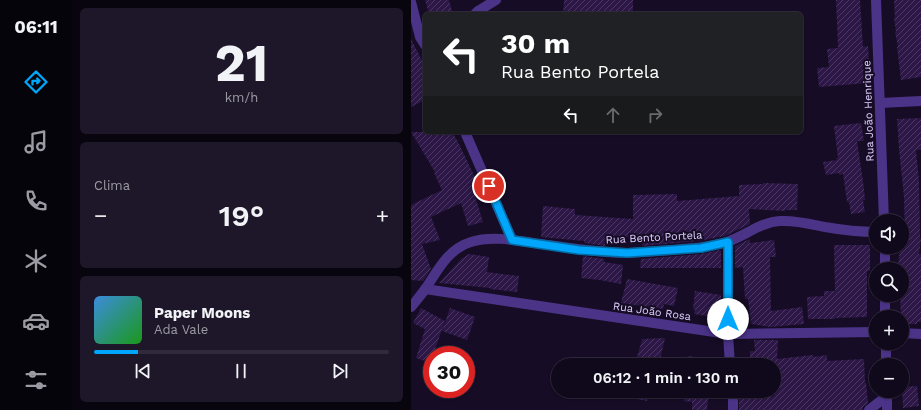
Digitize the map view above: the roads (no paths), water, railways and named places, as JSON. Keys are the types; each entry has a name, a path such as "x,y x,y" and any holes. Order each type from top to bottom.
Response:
{"street":[{"path":"477,12 496,0"},
{"name":"Rua João Henrique","path":"875,0 884,214"},
{"path":"411,2 423,39"},
{"path":"880,103 921,101"},
{"path":"466,134 512,240"},
{"name":"Rua Bento Portela","path":"411,308 450,255 470,242 485,239 512,240 579,250 627,253 701,248 728,242 766,224 779,221 803,222 858,232 869,232"},
{"path":"728,242 728,334 730,358"},
{"name":"Rua João Rosa","path":"425,289 728,334 869,332"},
{"path":"909,333 921,334"},
{"path":"733,398 733,410"},
{"path":"869,410 882,398"},
{"path":"887,398 887,410"}]}
